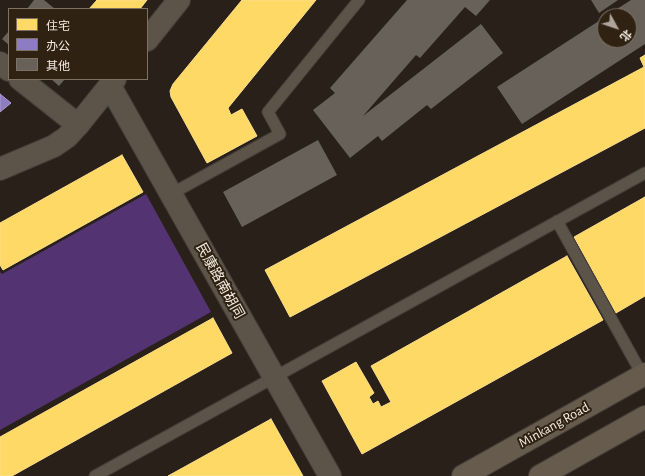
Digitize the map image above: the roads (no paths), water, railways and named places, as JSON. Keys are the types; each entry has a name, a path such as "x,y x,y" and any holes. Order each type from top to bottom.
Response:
{"main road":[{"name":"Minkang Road","path":"462,476 644,375"},
{"path":"540,476 645,417"}],"street":[{"path":"148,39 179,0"},
{"path":"0,63 8,69"},
{"path":"21,80 78,125"},
{"path":"0,169 54,146 66,137 78,125 112,82"},
{"name":"民康路南胡同","path":"112,82 171,194 330,476"}],"lane":[{"path":"171,194 280,134 268,112 359,0"},
{"path":"95,476 645,173"},
{"path":"557,221 644,375"}]}
